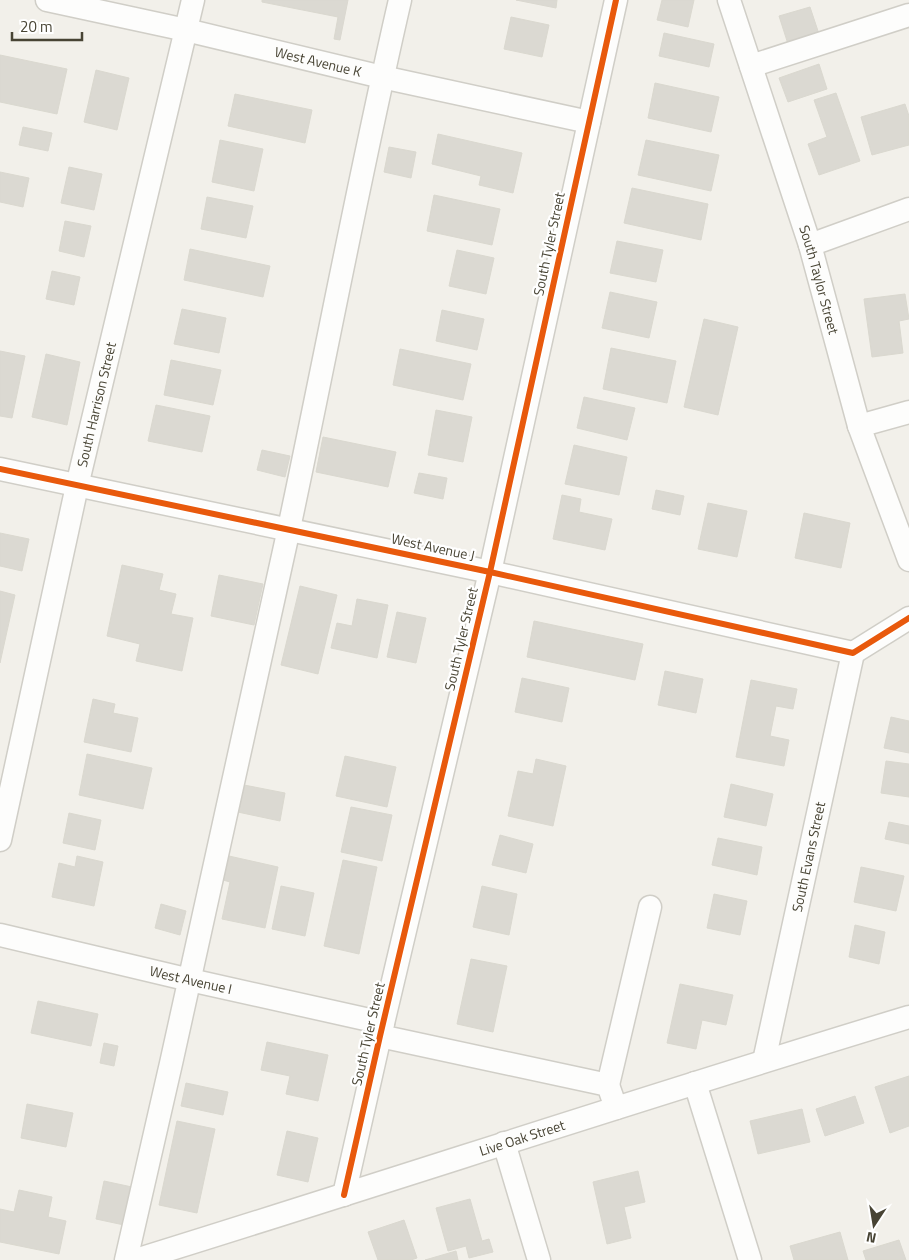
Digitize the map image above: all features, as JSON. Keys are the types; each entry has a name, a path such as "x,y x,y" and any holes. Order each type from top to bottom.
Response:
{"street":[{"name":"West Avenue K","path":"47,0 186,30 382,77 589,122"},
{"name":"South Harrison Street","path":"0,840 77,486 193,0"},
{"path":"126,1260 289,530 382,77 400,0"},
{"name":"South Tyler Street","path":"344,1195 381,1030 490,572 616,0"},
{"name":"South Taylor Street","path":"729,0 810,245 859,426 909,560"},
{"path":"751,66 909,15"},
{"path":"810,245 909,209"},
{"path":"859,426 909,412"},
{"name":"West Avenue J","path":"0,469 490,572 854,653"},
{"path":"854,653 909,618"},
{"name":"South Evans Street","path":"764,1061 854,653"},
{"path":"616,1108 608,1085 650,907"},
{"name":"West Avenue I","path":"0,935 190,980 381,1030 608,1085"},
{"name":"Live Oak Street","path":"136,1260 764,1061 909,1017"},
{"path":"695,1083 750,1260"},
{"path":"504,1143 539,1260"}],"building":[{"path":"262,0 348,0 340,40 334,39 338,17 262,2"},
{"path":"516,0 557,0 556,8"},
{"path":"662,0 694,0 688,27 657,20"},
{"path":"810,7 819,34 788,44 779,16"},
{"path":"511,17 549,25 542,57 504,49"},
{"path":"664,33 714,44 709,67 659,56"},
{"path":"0,55 67,69 57,114 0,102"},
{"path":"819,64 827,89 788,102 779,78"},
{"path":"96,70 129,78 117,130 84,122"},
{"path":"655,83 719,97 711,132 648,118"},
{"path":"836,93 860,161 819,175 808,144 827,137 814,100"},
{"path":"235,94 312,110 305,143 228,126"},
{"path":"905,104 909,116 909,145 872,155 861,117"},
{"path":"23,127 52,133 48,151 19,145"},
{"path":"438,134 522,153 513,193 479,185 481,176 432,164"},
{"path":"220,140 263,149 254,191 212,182"},
{"path":"646,140 719,155 711,191 638,175"},
{"path":"389,147 416,152 411,178 384,172"},
{"path":"69,167 102,174 94,210 61,203"},
{"path":"0,172 29,178 23,207 0,202"},
{"path":"632,188 708,204 701,240 624,223"},
{"path":"434,195 500,209 492,245 427,231"},
{"path":"207,197 253,206 246,238 201,229"},
{"path":"65,221 91,226 84,257 59,251"},
{"path":"617,241 663,250 656,282 610,273"},
{"path":"190,249 270,266 263,297 184,280"},
{"path":"457,250 494,258 486,294 449,286"},
{"path":"52,271 80,277 74,305 46,299"},
{"path":"610,292 657,302 649,338 602,328"},
{"path":"905,294 909,319 899,321 903,353 872,357 864,299"},
{"path":"182,309 226,318 219,353 174,344"},
{"path":"442,310 484,319 477,350 436,341"},
{"path":"704,319 738,327 718,415 684,407"},
{"path":"611,348 676,361 667,403 603,389"},
{"path":"400,349 471,364 463,400 393,385"},
{"path":"0,351 25,356 12,418 0,416"},
{"path":"46,354 80,362 67,425 32,417"},
{"path":"171,360 221,370 213,405 164,395"},
{"path":"584,397 635,408 627,440 577,428"},
{"path":"156,405 210,416 202,452 148,441"},
{"path":"436,410 472,417 463,462 428,455"},
{"path":"323,437 396,452 388,487 316,472"},
{"path":"574,445 627,457 619,495 565,484"},
{"path":"262,450 290,456 285,477 257,470"},
{"path":"419,473 447,478 443,499 414,493"},
{"path":"656,490 684,496 680,515 652,509"},
{"path":"562,495 581,499 579,512 612,519 605,550 553,539"},
{"path":"708,503 747,511 737,557 698,549"},
{"path":"804,513 850,523 841,568 795,558"},
{"path":"0,533 29,539 22,571 0,566"},
{"path":"122,565 163,574 159,590 176,594 171,614 193,618 182,671 136,661 140,644 107,636"},
{"path":"219,575 263,584 254,625 211,616"},
{"path":"300,586 337,595 318,674 281,665"},
{"path":"0,591 15,595 0,663"},
{"path":"357,599 388,605 377,658 331,648 337,623 352,626"},
{"path":"397,612 426,618 416,663 387,657"},
{"path":"534,621 643,644 635,680 527,657"},
{"path":"665,671 703,679 696,713 658,705"},
{"path":"522,678 569,688 562,722 515,712"},
{"path":"751,680 797,689 793,709 776,706 770,736 789,740 784,766 736,757"},
{"path":"93,699 115,704 113,713 138,718 131,752 84,742"},
{"path":"891,717 909,721 909,753 884,748"},
{"path":"87,754 152,768 143,809 79,795"},
{"path":"345,756 396,767 387,807 336,796"},
{"path":"536,759 566,766 553,826 508,816 518,771 533,774"},
{"path":"886,761 909,764 909,797 881,793"},
{"path":"239,784 285,793 280,821 233,811"},
{"path":"731,784 773,794 766,826 724,817"},
{"path":"351,807 392,815 382,861 341,852"},
{"path":"69,813 101,820 95,850 63,843"},
{"path":"889,822 909,826 909,844 885,839"},
{"path":"500,835 533,844 526,873 492,865"},
{"path":"718,838 762,847 757,875 712,865"},
{"path":"77,856 103,862 94,906 52,897 59,863 75,867"},
{"path":"229,856 278,867 265,928 222,919 230,882 223,880"},
{"path":"343,860 377,867 359,954 324,946"},
{"path":"861,867 904,876 896,911 854,902"},
{"path":"281,886 314,893 305,936 272,929"},
{"path":"482,886 517,894 509,935 473,927"},
{"path":"714,894 747,901 740,935 707,928"},
{"path":"161,904 186,911 180,935 155,928"},
{"path":"855,925 885,932 879,964 849,957"},
{"path":"471,959 507,966 493,1032 457,1024"},
{"path":"680,984 733,995 726,1025 702,1020 696,1049 667,1043"},
{"path":"38,1001 98,1014 91,1046 31,1033"},
{"path":"267,1042 328,1055 318,1101 286,1094 290,1076 261,1070"},
{"path":"104,1043 118,1046 114,1066 100,1063"},
{"path":"909,1076 909,1126 890,1133 875,1087"},
{"path":"186,1083 228,1092 223,1115 181,1106"},
{"path":"855,1096 864,1123 825,1136 816,1109"},
{"path":"27,1104 73,1113 66,1147 21,1138"},
{"path":"802,1109 810,1142 758,1154 750,1121"},
{"path":"177,1121 215,1129 197,1213 159,1205"},
{"path":"287,1131 318,1138 308,1182 277,1175"},
{"path":"638,1171 645,1202 624,1207 631,1238 607,1244 593,1182"},
{"path":"104,1181 132,1187 124,1225 96,1219"},
{"path":"19,1190 52,1197 48,1217 66,1221 59,1254 0,1242 0,1209 14,1212"},
{"path":"470,1199 482,1241 489,1239 493,1252 469,1258 466,1246 448,1251 436,1208"},
{"path":"404,1220 417,1258 411,1260 378,1260 368,1232"},
{"path":"840,1232 848,1260 794,1260 790,1246"},
{"path":"899,1240 906,1260 866,1260 863,1251"},
{"path":"456,1251 458,1260 425,1260"}],"cycle path":[{"path":"344,1195 490,572 616,0"},
{"path":"0,469 490,572 853,653 909,618"}]}
